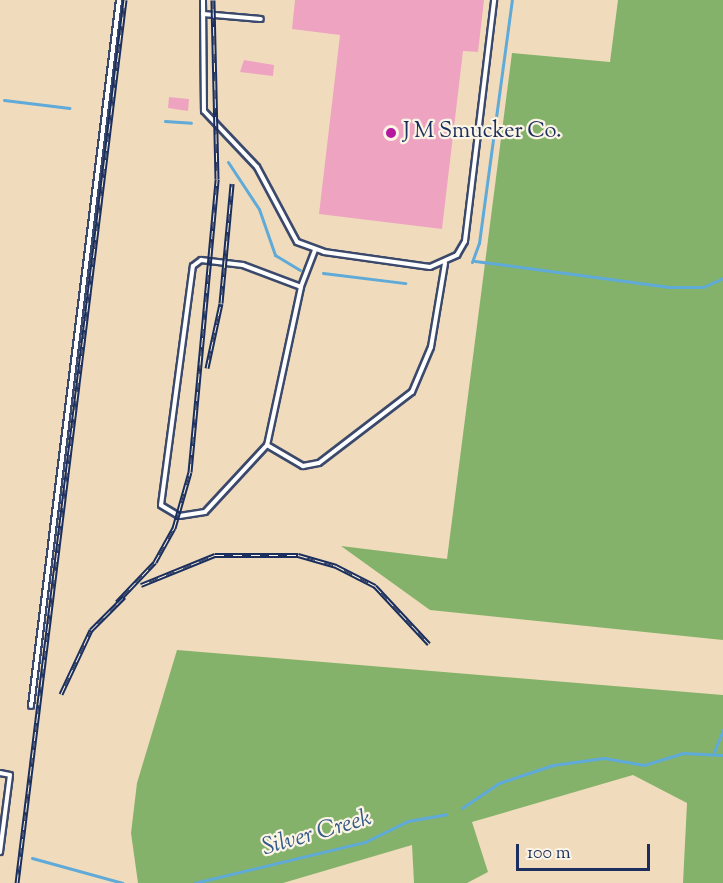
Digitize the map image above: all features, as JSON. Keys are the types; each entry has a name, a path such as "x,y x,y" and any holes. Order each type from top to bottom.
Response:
{"lane":[{"path":"31,706 119,0"},
{"path":"203,0 204,111 257,167 297,242 315,250 419,267 445,263"},
{"path":"267,445 303,466 320,463 412,392 431,347 445,263 465,241 471,212 494,0"},
{"path":"203,14 261,19"},
{"path":"302,287 243,265 201,260 193,266 161,505 179,516 206,512 267,445 302,287 315,250"},
{"path":"0,773 10,775 0,852"}],"green space":[{"path":"618,0 723,0 723,640 430,610 341,546 447,559 512,53 610,62"},
{"path":"177,650 723,695 723,883 683,883 687,803 633,775 472,822 488,872 467,883 414,883 412,845 283,883 138,883 131,833 137,783"}],"building":[{"name":"J M Smucker Co.","path":"295,0 484,0 478,52 463,51 442,229 319,214 340,35 292,29"},
{"path":"244,60 274,65 273,76 240,72"},
{"path":"169,97 189,99 188,111 168,108"}],"waterway":[{"path":"472,262 479,243 512,0"},
{"path":"4,100 70,108"},
{"path":"165,121 191,123"},
{"path":"228,162 259,209 275,255 300,270"},
{"path":"475,261 669,287 703,287 723,278"},
{"path":"323,273 405,283"},
{"path":"714,752 723,730"},
{"name":"Silver Creek","path":"462,808 499,783 553,765 604,758 644,765 683,753 723,755"},
{"name":"Silver Creek","path":"194,883 365,842 408,821 446,814"},
{"name":"Silver Creek","path":"32,858 123,883"}],"railway":[{"path":"17,883 125,0"},
{"path":"117,602 155,562 174,528 190,472 217,179 213,0"},
{"path":"207,368 221,303 232,184"},
{"path":"141,585 215,555 298,555 336,566 375,586 429,644"},
{"path":"61,694 91,630 124,597"}],"place":[{"name":"J M Smucker Co.","path":"391,133"}]}
